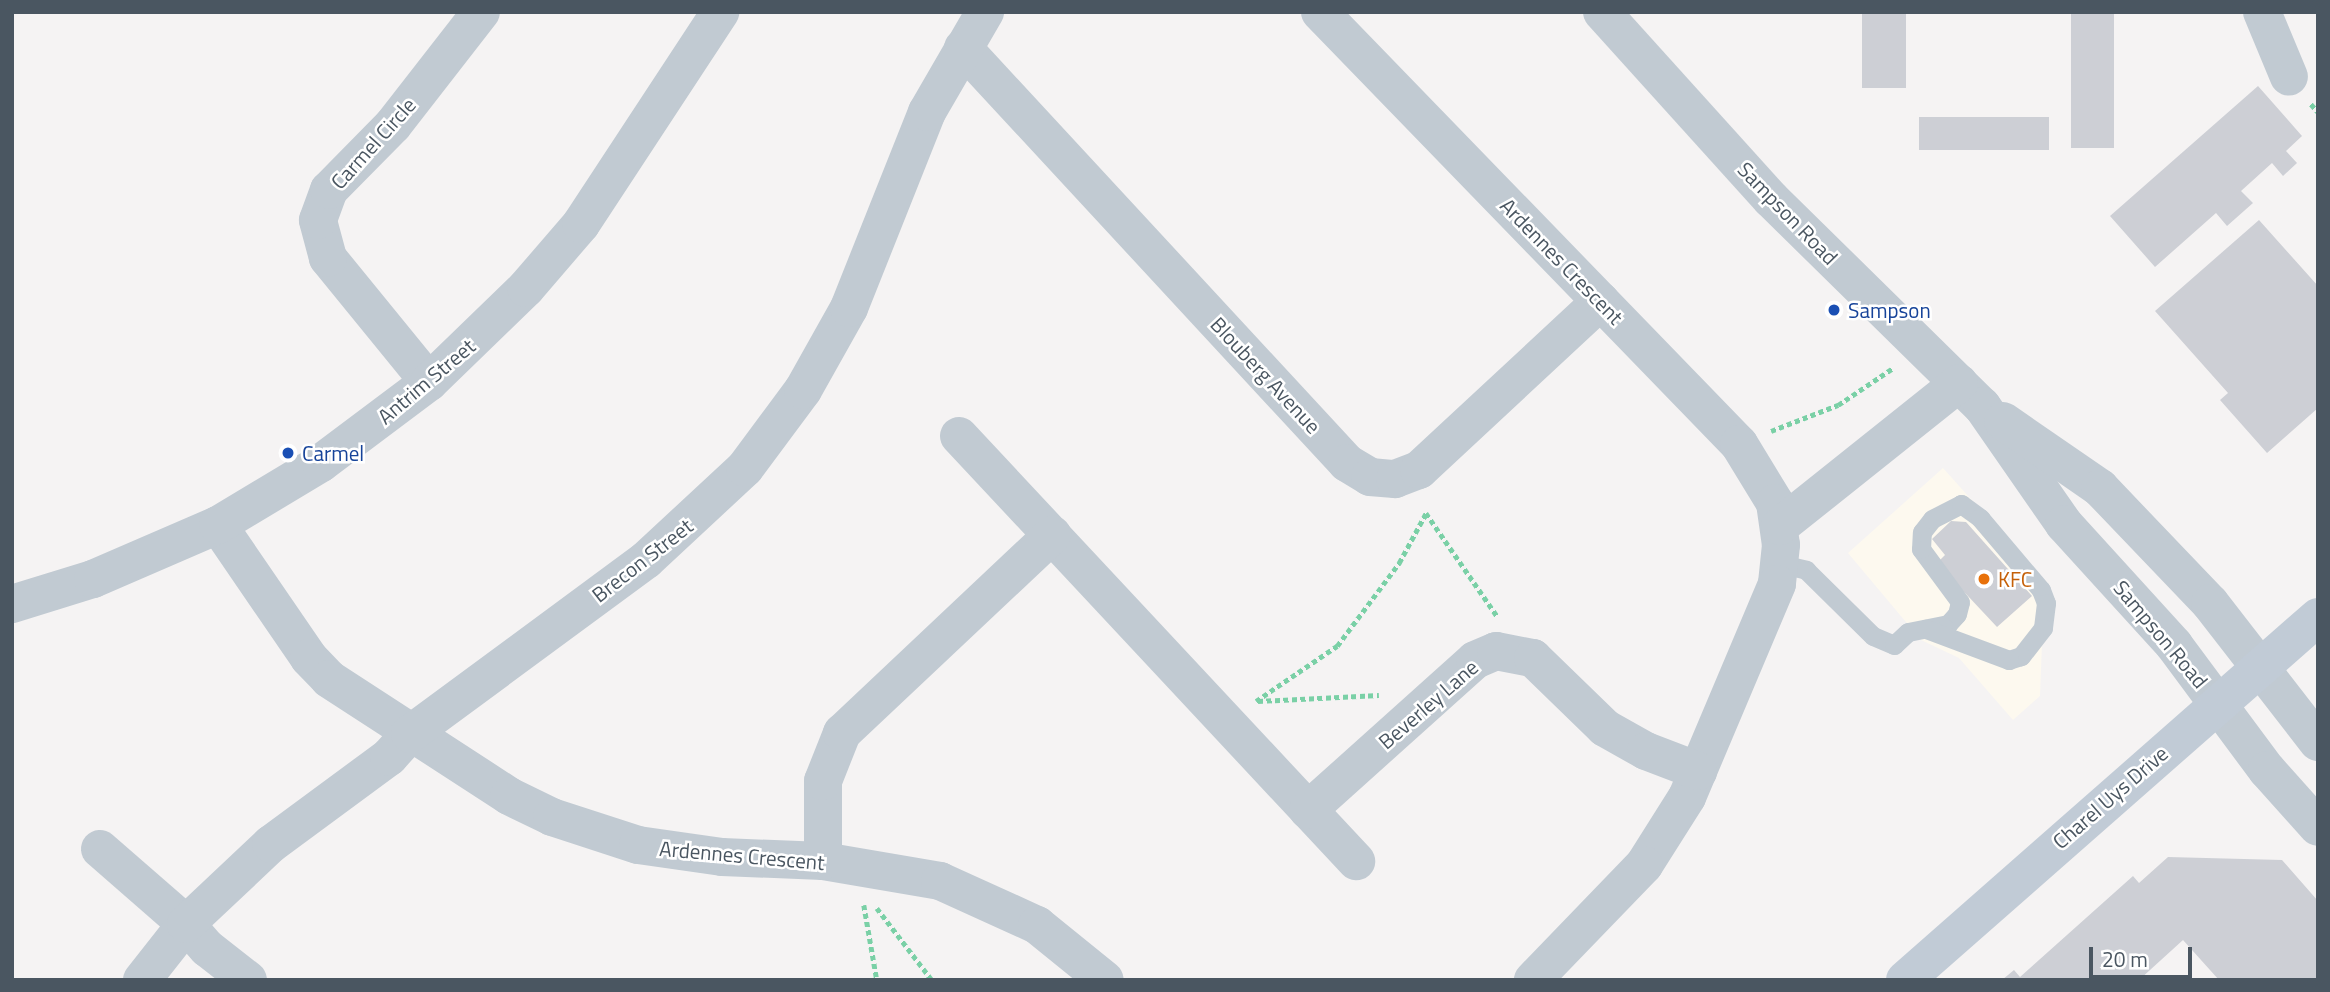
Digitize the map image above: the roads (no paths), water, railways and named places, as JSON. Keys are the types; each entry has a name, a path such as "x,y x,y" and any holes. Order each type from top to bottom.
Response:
{"main road":[{"name":"Charel Uys Drive","path":"1905,980 2318,617"}],"street":[{"name":"Carmel Circle","path":"429,382 328,258 318,220 329,190 393,125 481,12"},
{"name":"Antrim Street","path":"12,604 93,579 218,525 321,463 429,382 526,288 581,224 720,12"},
{"name":"Brecon Street","path":"142,980 186,924 271,844 389,757 410,734 680,533 768,440 803,390 849,309 885,226 915,137 985,12"},
{"name":"Ardennes Crescent","path":"1320,12 1739,444 1766,481 1780,526 1781,564 1770,604 1675,822 1644,865 1533,980"},
{"name":"Sampson Road","path":"1602,12 1771,199 1970,394 2100,488 2210,603 2318,742"},
{"path":"2262,12 2288,76"},
{"name":"Blouberg Avenue","path":"963,48 1347,463 1370,477 1406,476 1419,470 1601,301"},
{"name":"Sampson Road","path":"1970,394 2064,524 2174,645 2267,770 2318,827"},
{"path":"1780,526 1970,394"},
{"path":"959,436 1052,535 1240,711 1308,810 1356,862"},
{"name":"Ardennes Crescent","path":"218,525 309,658 347,694 509,796 597,833 680,853 823,860 860,877 900,871 978,894 1037,925 1105,980"},
{"path":"823,860 822,780 842,733 1052,535"},
{"name":"Beverley Lane","path":"1308,810 1475,660 1496,651 1523,654 1541,664 1605,728 1646,751 1698,771"},
{"path":"100,849 186,924 207,948 248,980"}],"lane":[{"path":"1781,564 1806,570 1873,636 1894,645 1908,632 1948,624 1960,601 1929,565 1921,549 1922,532 1932,519 1961,504 1980,518 2041,590 2045,617 2038,637 2028,649 2009,660 1926,629"}],"place":[{"name":"Sampson","path":"1834,310"},
{"name":"Carmel","path":"288,453"},
{"name":"KFC","path":"1984,579"}]}
